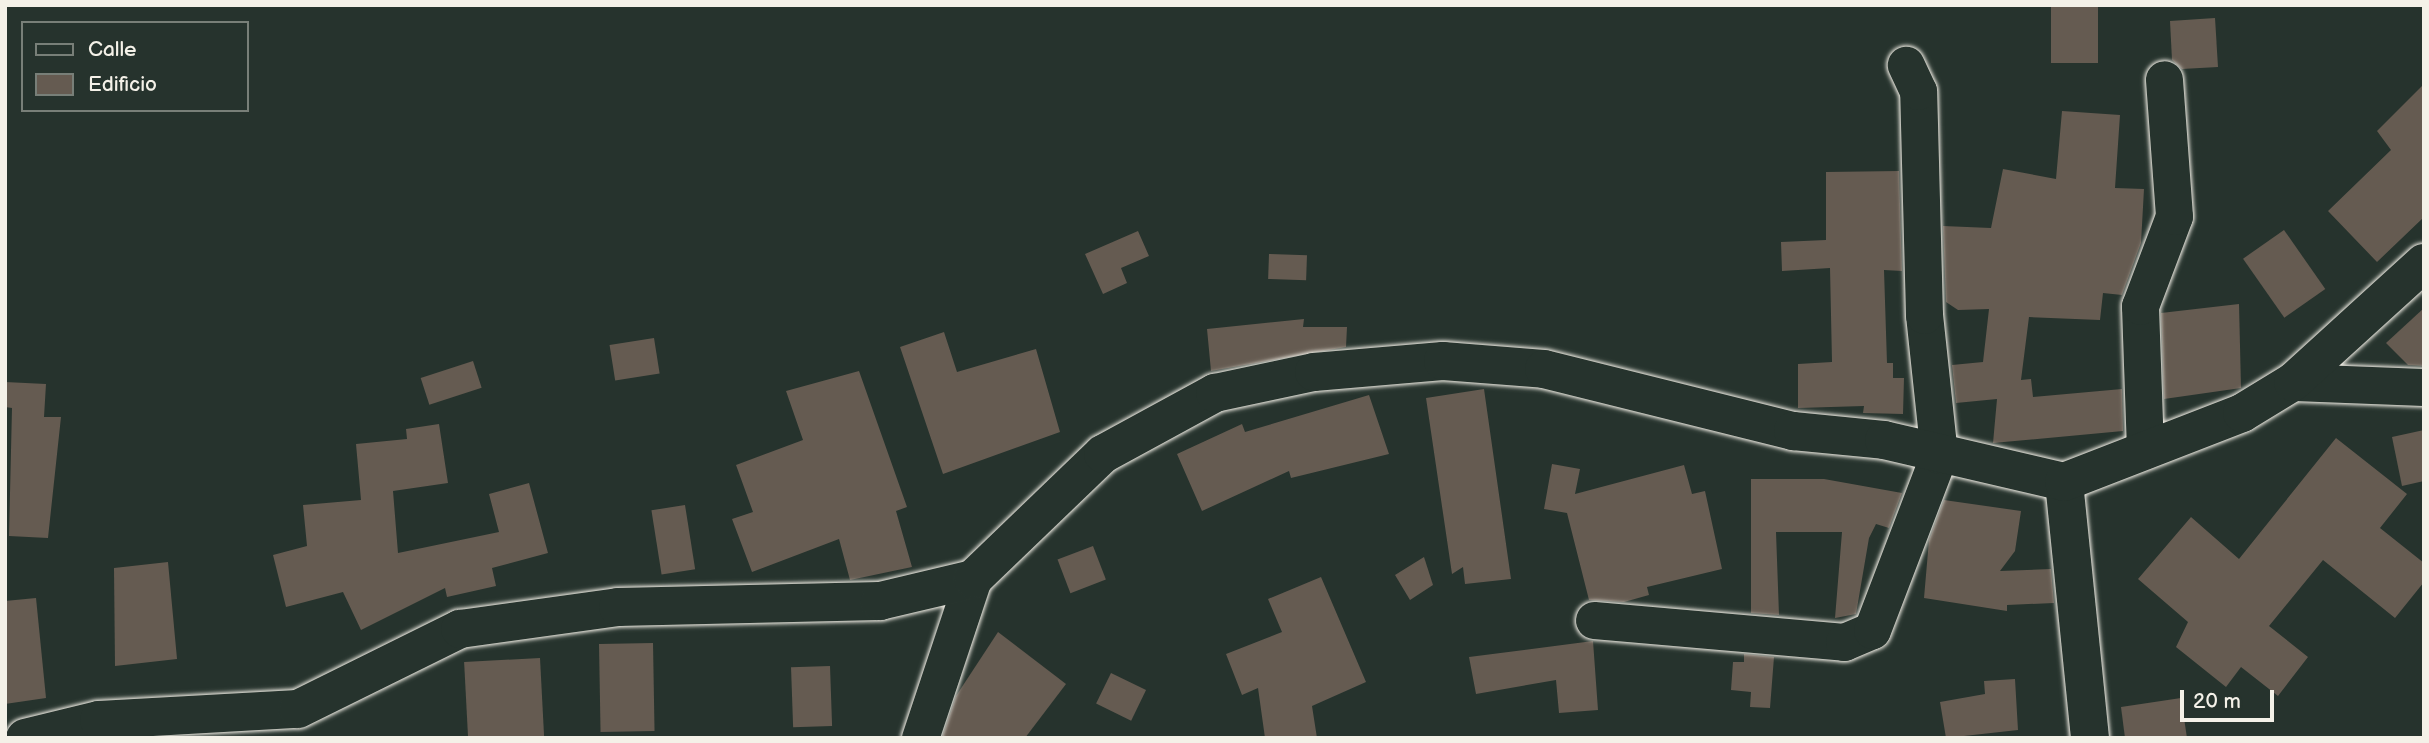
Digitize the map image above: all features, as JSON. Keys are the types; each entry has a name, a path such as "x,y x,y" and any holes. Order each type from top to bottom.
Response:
{"street":[{"path":"1594,620 1844,642 1872,630 1939,456 1924,328 1918,91 1906,65"},
{"path":"2145,450 2140,306 2174,216 2164,79"},
{"path":"920,738 973,579 1103,454 1214,393 1314,372 1443,360 1544,369 1793,431 1884,440 1939,456 2064,482 2242,413 2293,382 2424,263"},
{"path":"2293,382 2424,387"},
{"path":"2064,482 2090,738"},
{"path":"25,738 298,709 460,629 618,607 880,601 973,579"}],"building":[{"path":"2051,6 2098,6 2098,63 2051,63"},
{"path":"2215,18 2218,67 2182,69 2172,60 2170,21"},
{"path":"2424,84 2424,217 2377,262 2328,211 2391,150 2377,131"},
{"path":"2062,111 2120,115 2115,188 2144,189 2141,243 2122,295 2103,293 2100,320 2029,317 2021,380 2031,379 2033,397 2122,389 2123,431 1993,443 1997,399 1956,403 1952,365 1983,362 1989,309 1958,310 1946,302 1943,226 1991,228 2003,169 2056,179"},
{"path":"1899,171 1902,271 1884,270 1887,363 1893,363 1893,378 1904,378 1903,414 1863,413 1864,406 1798,408 1798,364 1832,362 1830,268 1782,271 1781,242 1826,240 1826,172"},
{"path":"2284,230 2325,289 2284,318 2243,259"},
{"path":"1138,231 1149,256 1121,268 1127,283 1103,294 1085,254"},
{"path":"1269,254 1307,255 1306,280 1268,279"},
{"path":"2239,304 2241,388 2164,399 2161,313"},
{"path":"2424,308 2424,366 2408,365 2386,343"},
{"path":"1304,319 1303,327 1347,327 1346,347 1211,371 1207,329"},
{"path":"944,332 957,372 1036,349 1060,432 943,474 900,347"},
{"path":"654,338 660,374 615,381 610,345"},
{"path":"473,361 482,388 429,405 421,378"},
{"path":"859,371 907,507 896,511 912,567 850,580 839,539 752,572 732,519 753,512 736,465 803,440 786,391"},
{"path":"5,382 46,384 44,417 61,417 48,538 9,536 12,408 5,407"},
{"path":"1484,389 1511,579 1465,584 1463,567 1452,574 1426,398"},
{"path":"1369,395 1389,454 1291,478 1289,471 1202,511 1177,454 1242,424 1245,432"},
{"path":"439,424 448,483 393,491 398,553 499,532 489,494 529,483 548,553 492,568 496,586 447,597 445,588 361,630 343,592 286,607 273,555 307,546 303,505 361,500 356,444 407,439 406,429"},
{"path":"2424,430 2424,481 2402,486 2392,437"},
{"path":"2336,438 2407,494 2380,528 2424,563 2424,582 2395,618 2323,560 2269,626 2308,657 2278,696 2241,667 2226,687 2176,647 2188,622 2138,579 2191,517 2239,559"},
{"path":"1552,464 1580,469 1575,494 1684,465 1692,494 1705,491 1722,569 1647,587 1649,595 1624,602 1589,600 1567,513 1544,509"},
{"path":"1751,479 1824,479 1902,493 1889,528 1876,524 1869,538 1856,614 1835,618 1842,532 1776,532 1779,615 1751,613"},
{"path":"1944,500 2021,511 2015,551 2000,571 2051,569 2054,603 2007,605 2007,611 1924,598 1929,540"},
{"path":"685,505 695,569 662,575 651,510"},
{"path":"1093,546 1106,580 1070,593 1058,560"},
{"path":"1424,557 1433,585 1410,600 1395,575"},
{"path":"168,562 177,659 115,666 114,568"},
{"path":"1321,577 1366,682 1312,706 1317,738 1265,738 1258,688 1242,695 1226,654 1282,632 1268,599"},
{"path":"36,598 46,698 5,704 5,601"},
{"path":"998,632 1066,684 1025,738 942,738 956,696"},
{"path":"1593,641 1598,710 1559,713 1556,680 1476,694 1469,657"},
{"path":"653,643 655,731 601,732 599,644"},
{"path":"1744,654 1774,657 1770,708 1750,707 1751,692 1731,690 1733,662 1744,662"},
{"path":"540,658 544,738 468,738 464,662"},
{"path":"830,666 832,726 793,727 791,667"},
{"path":"1111,673 1146,690 1131,721 1096,704"},
{"path":"2015,679 2018,730 1946,738 1940,702 1985,694 1984,681"},
{"path":"2181,698 2187,738 2125,738 2121,707"}]}
